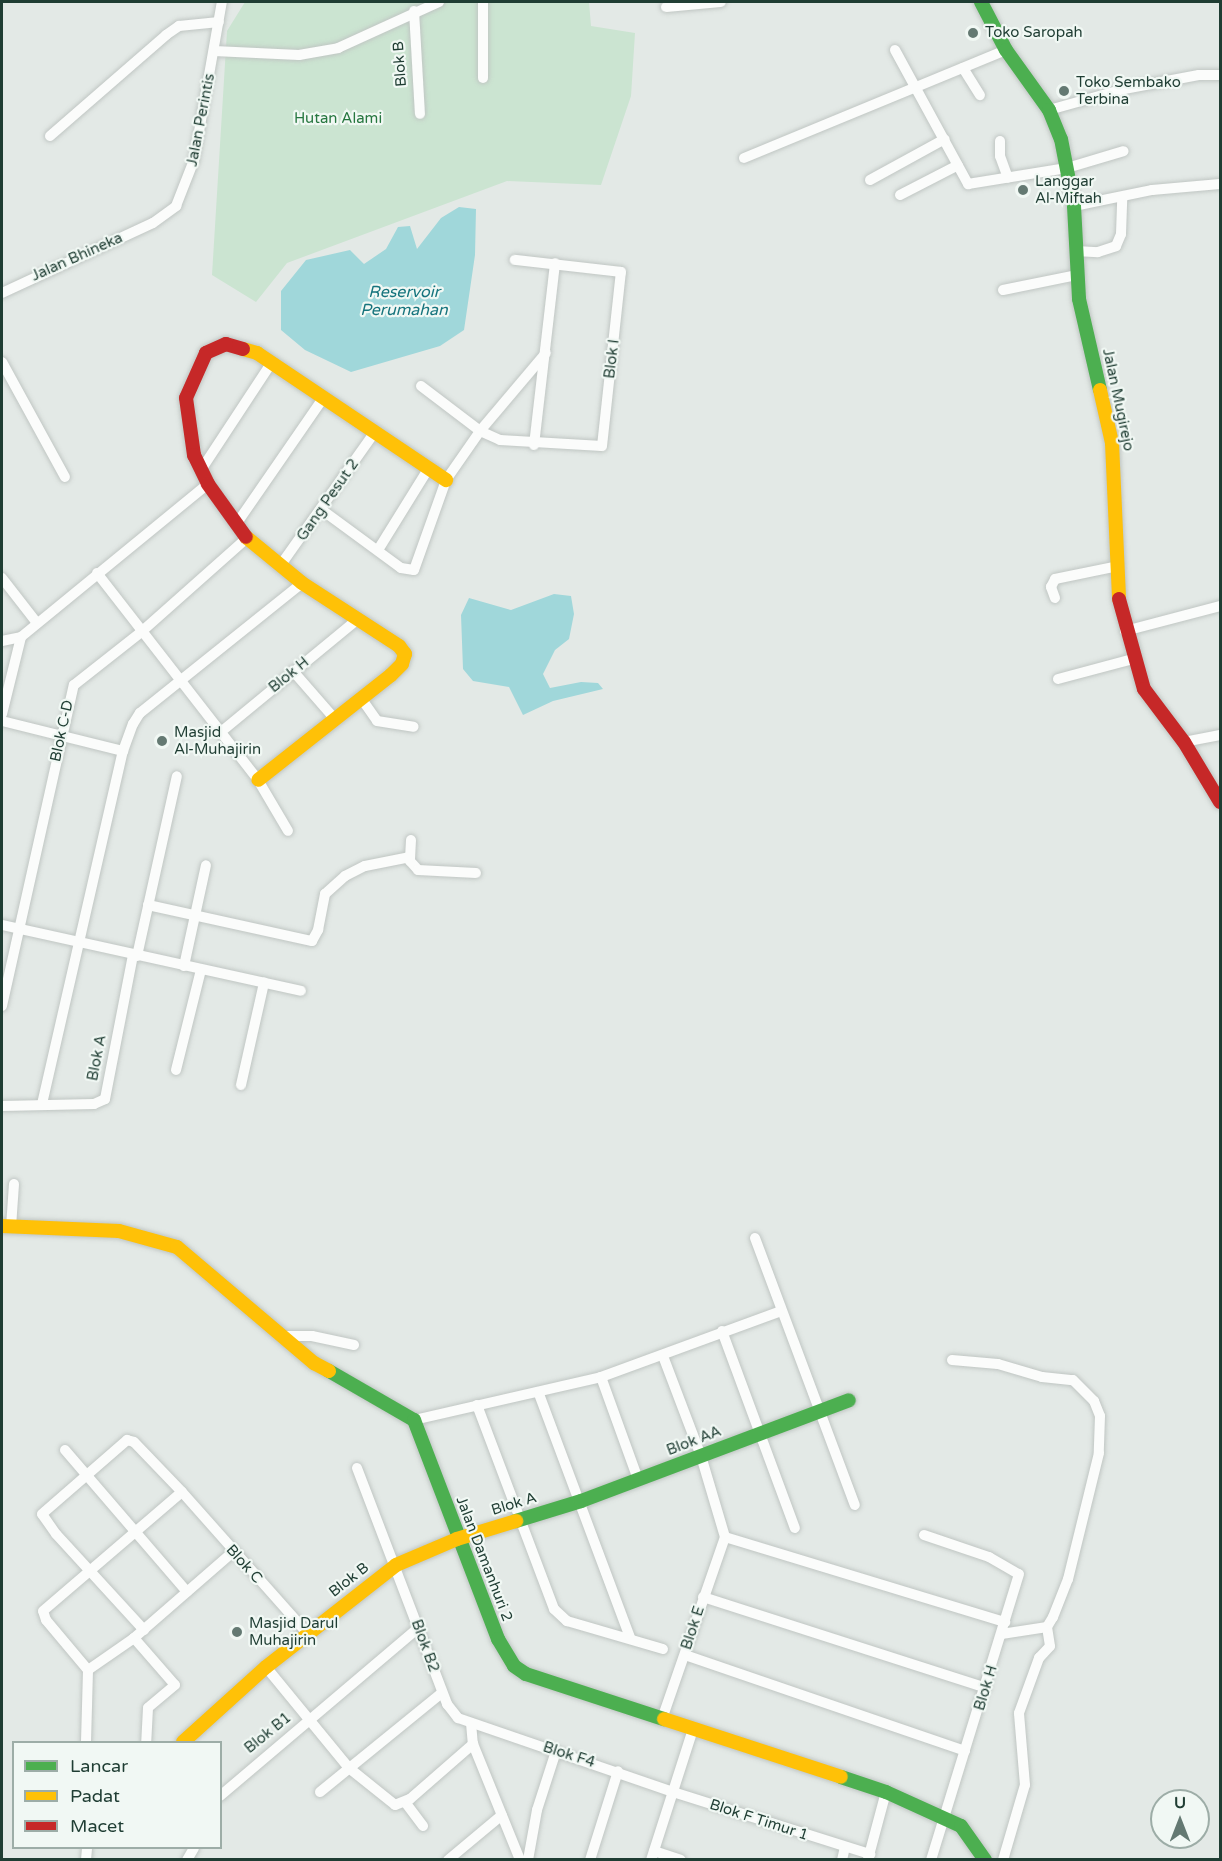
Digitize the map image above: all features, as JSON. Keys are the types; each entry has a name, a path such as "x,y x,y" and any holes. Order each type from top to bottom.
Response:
{"street":[{"name":"Jalan Perintis","path":"153,223 176,206 189,181 222,2"},
{"path":"214,51 299,55 338,48 414,11 439,2"},
{"path":"483,2 483,78"},
{"path":"666,7 721,2"},
{"name":"Jalan Mugirejo","path":"981,2 1006,50 1048,110 1061,139 1074,206 1081,309 1113,443 1118,566 1125,631 1133,659 1144,689 1184,742 1221,802"},
{"name":"Blok B","path":"414,11 420,114"},
{"path":"50,136 166,35 179,27 219,22"},
{"path":"895,50 914,91 970,184 1067,168 1124,151"},
{"path":"744,159 914,91 1006,50"},
{"path":"963,68 980,94"},
{"path":"1048,110 1124,89 1199,75 1221,75"},
{"path":"870,180 945,139"},
{"path":"1000,141 1000,156 1008,178"},
{"path":"900,195 958,165"},
{"path":"1074,206 1122,199 1160,189 1221,184"},
{"path":"1076,251 1098,252 1116,246 1121,234 1122,199"},
{"name":"Jalan Bhineka","path":"2,293 153,223"},
{"name":"Blok I","path":"421,386 480,431 500,440 534,445 599,446 603,441 621,272 515,260"},
{"path":"534,445 555,263"},
{"path":"1004,290 1077,275"},
{"path":"258,780 397,670 405,654 358,619 302,583 247,538 208,484 189,435 186,398 197,366 206,353 226,344 272,362 427,471 446,480"},
{"path":"322,510 405,570 414,570 446,480 480,431 546,353"},
{"path":"2,362 65,477"},
{"path":"201,470 272,362"},
{"path":"237,523 324,397"},
{"name":"Gang Pesut 2","path":"280,566 375,433"},
{"path":"378,550 427,471"},
{"path":"2,714 5,673 21,637 208,484"},
{"name":"Blok C-D","path":"2,1006 74,685 140,633 247,538"},
{"path":"1055,598 1050,587 1055,579 1118,566"},
{"path":"97,573 140,633 222,731 258,780 288,831"},
{"path":"2,578 37,623"},
{"path":"42,1104 123,751 140,713 182,682 302,583"},
{"path":"1125,631 1221,606"},
{"name":"Blok H","path":"222,731 358,619"},
{"path":"2,641 21,637"},
{"path":"1058,679 1133,659"},
{"path":"293,671 334,718"},
{"path":"361,698 377,721 414,727"},
{"path":"2,721 63,734 123,751"},
{"path":"1184,742 1221,735"},
{"path":"135,956 177,776"},
{"path":"411,840 411,866 417,870 476,873"},
{"path":"148,906 312,941 318,930 325,894 345,876 365,866 410,857"},
{"path":"184,966 206,865"},
{"path":"2,925 301,991"},
{"name":"Blok A","path":"2,1106 99,1103 105,1099 135,956"},
{"path":"176,1070 201,970"},
{"path":"241,1085 264,983"},
{"path":"14,1184 6,1226 119,1231 177,1247 286,1336 314,1363 381,1397 414,1420 477,1405 539,1394 601,1377 781,1311"},
{"path":"754,1238 818,1414 855,1506"},
{"path":"722,1332 795,1528"},
{"path":"286,1336 312,1336 354,1345"},
{"path":"663,1356 701,1456 725,1537 1004,1628 1047,1627"},
{"path":"952,1360 998,1364 1042,1377 1072,1380 1089,1395 1100,1412 1099,1453 1068,1579 1047,1627 1050,1646 1039,1658 1019,1713 1024,1790 1002,1860"},
{"path":"601,1377 638,1479"},
{"path":"539,1394 581,1501 630,1638"},
{"name":"Blok AA","path":"638,1479 849,1401"},
{"path":"477,1405 559,1614 567,1621 663,1649"},
{"name":"Jalan Damanhuri 2","path":"414,1420 457,1539 498,1639 514,1666 543,1682 886,1792 943,1815 968,1832 985,1860"},
{"name":"Blok C","path":"86,1473 123,1441 130,1441 182,1492 308,1634"},
{"path":"65,1450 188,1592"},
{"name":"Blok B2","path":"357,1468 396,1565 442,1693 452,1711 467,1722"},
{"path":"86,1473 42,1514 56,1534 144,1630"},
{"name":"Blok A","path":"396,1565 457,1539 581,1501 638,1479"},
{"path":"86,1741 88,1670 42,1614 182,1492"},
{"name":"Blok H","path":"924,1535 1006,1565 1019,1574 986,1688 943,1815 931,1860"},
{"name":"Blok E","path":"662,1719 725,1537"},
{"path":"88,1670 144,1630 233,1552"},
{"name":"Blok B","path":"266,1667 396,1565"},
{"path":"703,1597 986,1688"},
{"name":"Blok B1","path":"222,1792 418,1628"},
{"path":"134,1638 175,1684 148,1708 146,1741"},
{"path":"685,1655 965,1751"},
{"path":"185,1741 266,1667 349,1768 392,1803 405,1802 473,1744"},
{"path":"320,1792 442,1693"},
{"path":"467,1722 473,1744 520,1860"},
{"name":"Blok F4","path":"467,1722 618,1771 673,1792"},
{"path":"681,1860 653,1855 693,1729"},
{"path":"528,1860 537,1810 556,1751"},
{"path":"590,1860 618,1771"},
{"name":"Blok F Timur 1","path":"673,1792 845,1847 869,1857"},
{"path":"869,1857 886,1792"},
{"path":"405,1802 423,1826"},
{"path":"448,1860 502,1815"},
{"path":"842,1860 845,1847"}],"green space":[{"name":"Hutan Alami","path":"245,2 589,2 591,26 635,33 631,96 601,185 507,181 287,263 256,302 212,275 227,31"}],"water":[{"name":"Reservoir Perumahan","path":"459,207 476,209 475,255 464,330 440,346 351,372 305,350 281,330 281,291 306,260 350,250 364,264 386,249 398,227 410,226 417,249 441,218"},
{"path":"554,594 571,596 574,614 569,639 555,650 543,674 550,688 581,682 598,683 603,689 553,701 523,715 509,687 473,681 463,669 461,615 469,598 511,610"}],"traffic: fast":[{"path":"981,2 1006,50 1049,110 1061,139 1074,206 1079,299 1100,390"},
{"path":"329,1371 414,1420 498,1639 514,1666 526,1674 664,1719"},
{"path":"516,1521 581,1501 849,1400"},
{"path":"841,1777 886,1792 961,1826 985,1860"}],"traffic: slow":[{"path":"243,349 257,353 446,480"},
{"path":"1100,390 1112,443 1119,599"},
{"path":"246,537 302,583 399,646 405,654 402,664 391,675 258,780"},
{"path":"2,1226 119,1231 177,1247 314,1363 329,1371"},
{"path":"184,1741 266,1667 396,1565 457,1539 516,1521"},
{"path":"664,1719 841,1777"}],"traffic: jam":[{"path":"243,349 226,344 206,353 186,398 194,455 208,484 246,537"},
{"path":"1119,599 1144,689 1184,742 1220,802"}],"place":[{"name":"Toko Saropah","path":"973,33"},
{"name":"Toko Sembako Terbina","path":"1064,91"},
{"name":"Langgar Al-Miftah","path":"1023,190"},
{"name":"Masjid Al-Muhajirin","path":"162,741"},
{"name":"Masjid Darul Muhajirin","path":"237,1632"}]}
